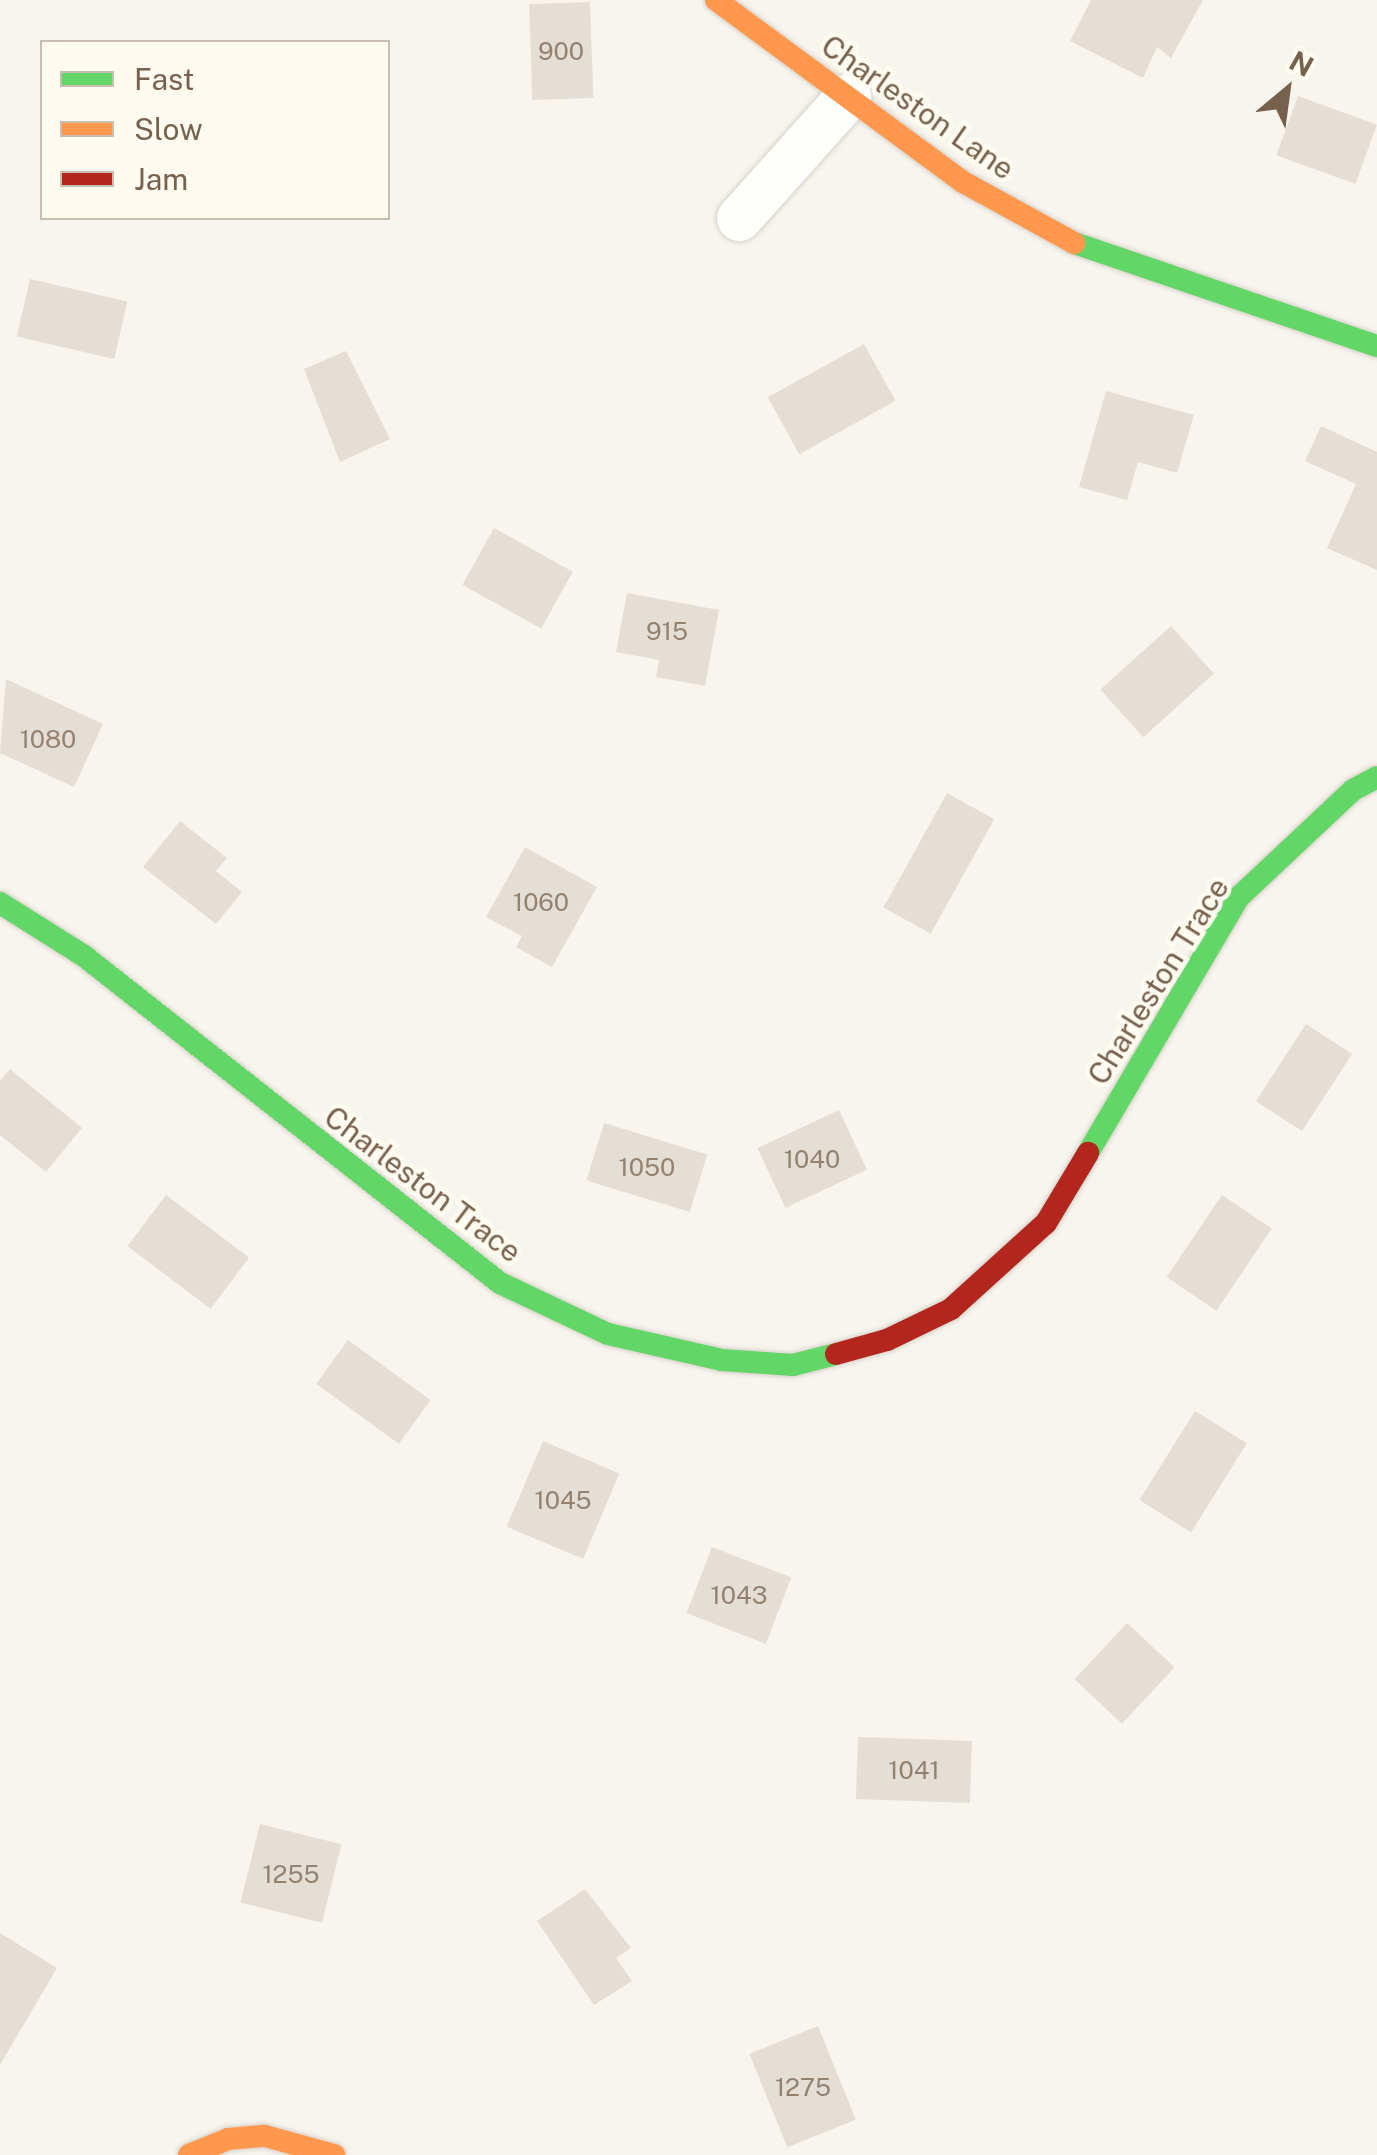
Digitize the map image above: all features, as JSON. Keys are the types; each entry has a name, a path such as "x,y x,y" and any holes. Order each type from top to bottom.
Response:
{"street":[{"name":"Charleston Lane","path":"716,0 963,182 1098,256 1377,346"},
{"path":"739,218 848,96"},
{"name":"Charleston Trace","path":"0,903 84,956 500,1283 608,1334 722,1360 792,1364 887,1340 951,1309 1046,1223 1239,897 1353,790 1377,777"},
{"path":"189,2155 228,2140 265,2136 334,2155"}],"building":[{"path":"1091,0 1203,0 1171,58 1157,47 1143,78 1070,41"},
{"path":"590,2 593,98 532,100 529,4"},
{"path":"1298,96 1377,125 1355,184 1276,155"},
{"path":"30,279 127,301 114,359 17,336"},
{"path":"864,344 896,401 799,454 768,397"},
{"path":"346,351 390,439 340,462 304,369"},
{"path":"1106,391 1194,415 1177,473 1138,462 1127,500 1079,487"},
{"path":"1321,426 1377,452 1377,570 1327,548 1356,484 1305,461"},
{"path":"494,528 573,572 541,628 462,585"},
{"path":"627,593 719,610 705,686 656,677 659,660 616,652"},
{"path":"1171,626 1214,674 1143,737 1100,690"},
{"path":"6,679 103,724 74,787 0,753"},
{"path":"947,793 994,819 931,934 883,908"},
{"path":"180,821 227,858 216,871 242,892 216,924 143,867"},
{"path":"525,847 597,887 552,967 516,947 522,936 486,917"},
{"path":"1306,1024 1352,1054 1302,1131 1256,1101"},
{"path":"10,1069 82,1128 46,1172 0,1135 0,1081"},
{"path":"839,1110 867,1170 785,1208 757,1148"},
{"path":"604,1123 707,1155 690,1212 586,1180"},
{"path":"166,1195 249,1258 211,1309 127,1246"},
{"path":"1222,1195 1272,1229 1216,1311 1167,1277"},
{"path":"348,1340 431,1400 399,1444 316,1384"},
{"path":"1195,1411 1247,1443 1191,1532 1139,1500"},
{"path":"543,1441 619,1473 583,1559 507,1527"},
{"path":"712,1547 791,1577 766,1644 687,1613"},
{"path":"1127,1623 1175,1667 1122,1724 1074,1679"},
{"path":"858,1737 972,1741 970,1803 856,1799"},
{"path":"260,1824 342,1844 322,1923 240,1903"},
{"path":"585,1889 631,1948 616,1958 632,1981 594,2005 537,1921"},
{"path":"0,1933 57,1968 0,2065"},
{"path":"818,2026 856,2120 787,2147 749,2054"}],"traffic: fast":[{"path":"1074,243 1377,346"},
{"path":"1088,1153 1239,897 1353,790 1377,777"},
{"path":"0,903 84,956 500,1283 608,1334 722,1360 793,1365 836,1354"}],"traffic: slow":[{"path":"716,0 963,182 1074,243"},
{"path":"189,2155 228,2139 265,2136 334,2155"}],"traffic: jam":[{"path":"836,1354 887,1340 951,1309 1046,1223 1088,1153"}]}
